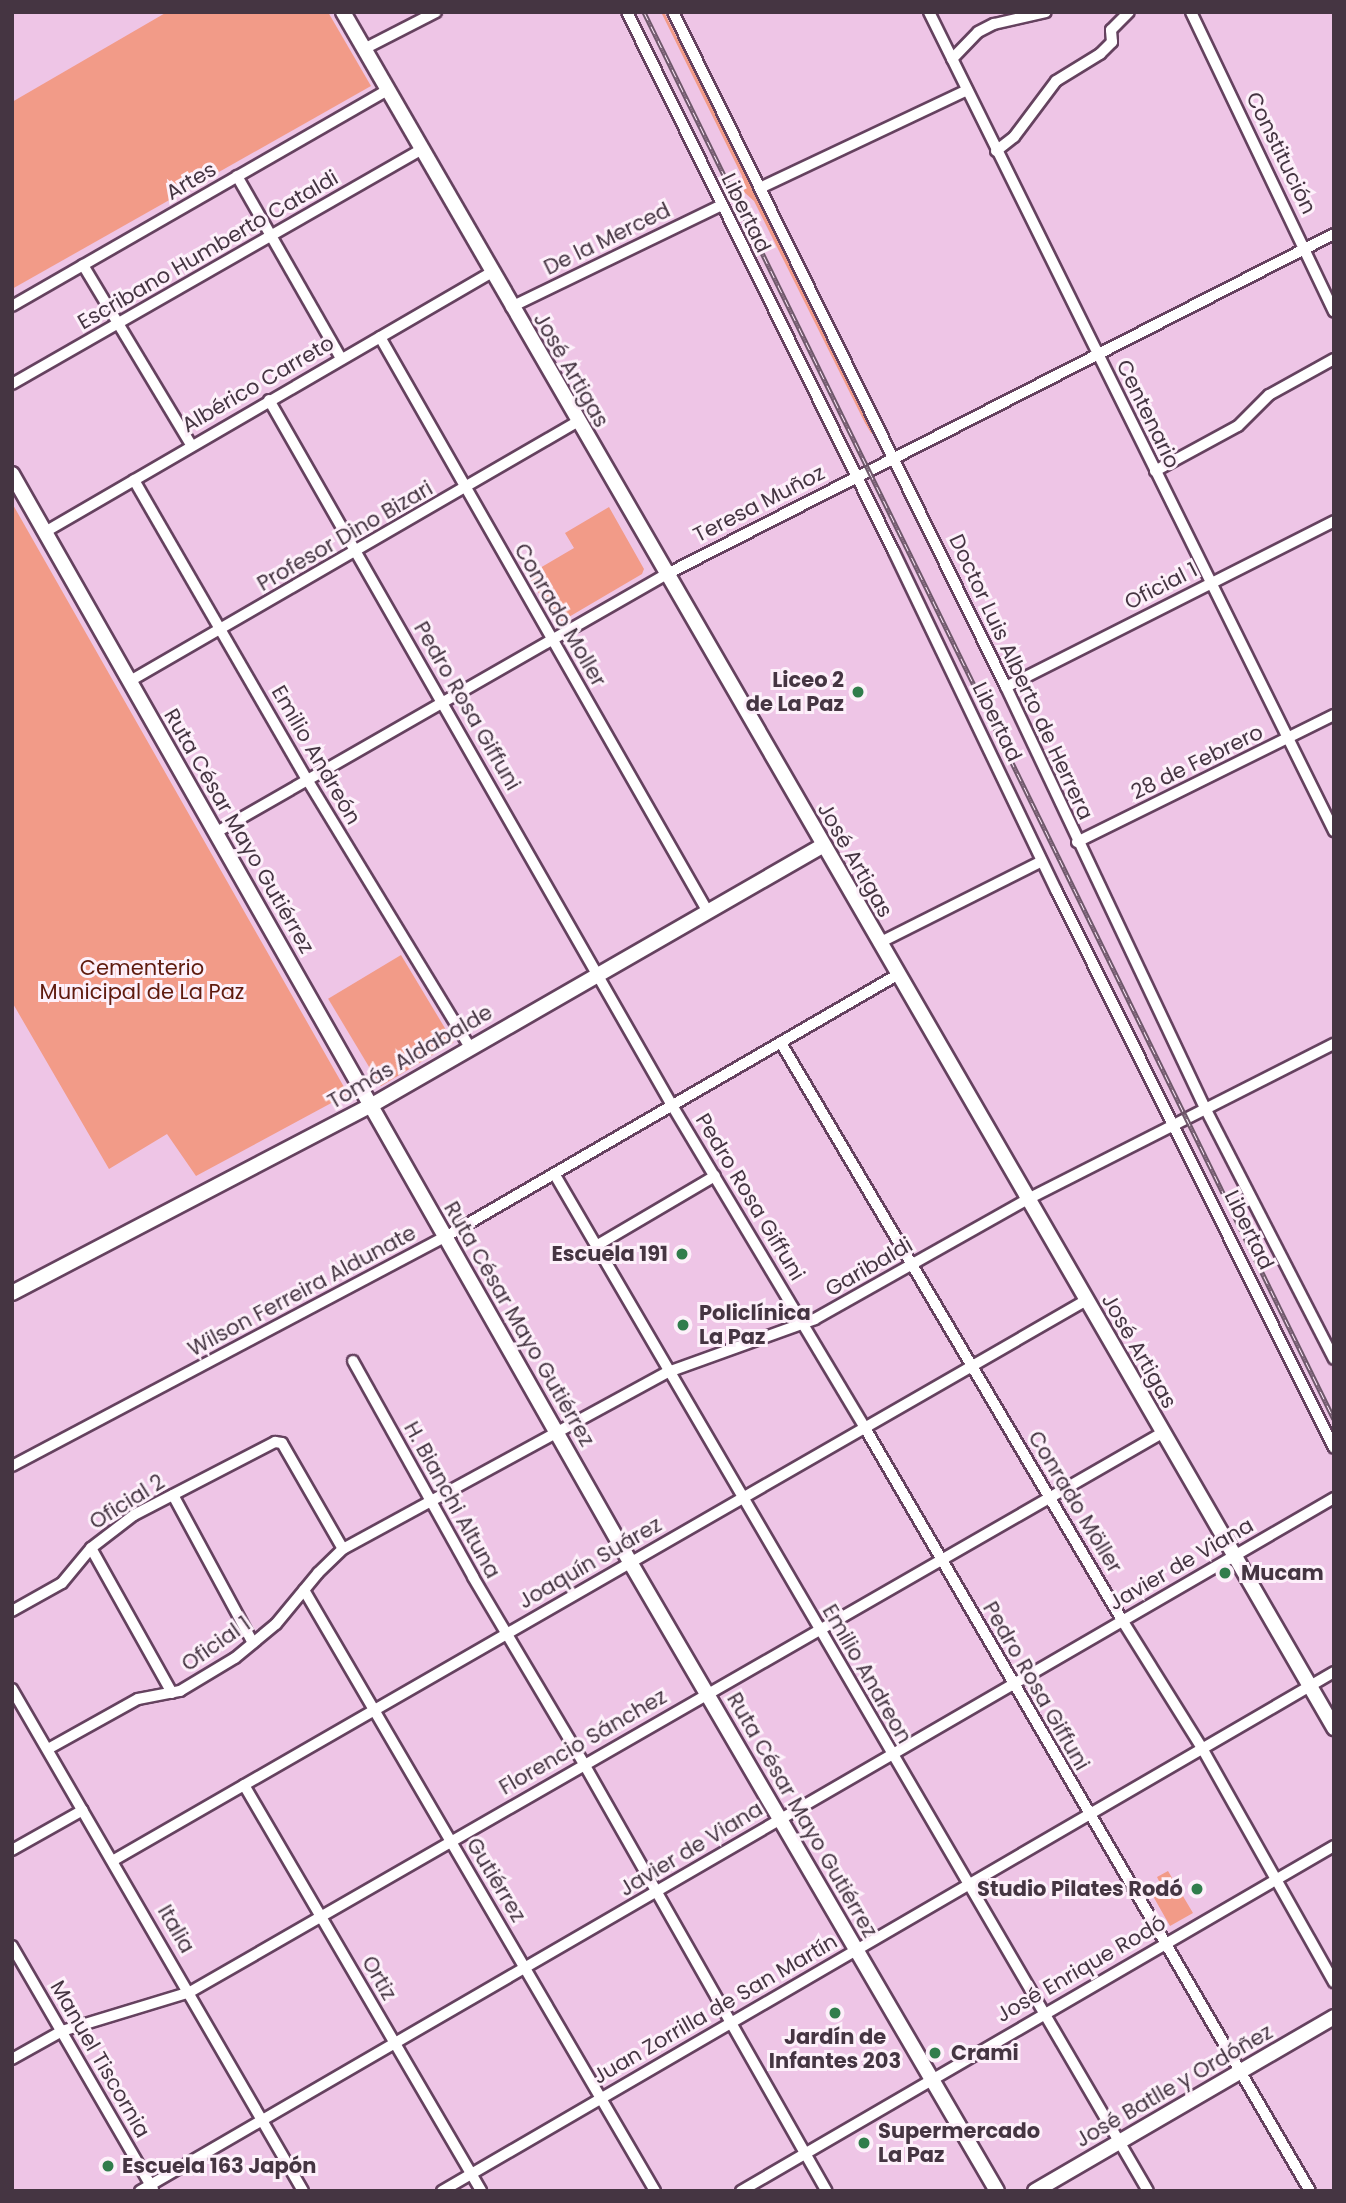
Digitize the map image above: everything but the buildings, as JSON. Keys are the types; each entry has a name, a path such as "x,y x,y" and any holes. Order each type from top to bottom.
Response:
{"street":[{"name":"José Artigas","path":"343,12 665,575 1334,1728"},
{"path":"364,48 436,12"},
{"name":"Libertad","path":"627,12 720,206 856,475 1042,860 1175,1123 1334,1448"},
{"name":"Doctor Luis Alberto de Herrera","path":"673,12 1006,687 1205,1108 1334,1359"},
{"name":"Centenario","path":"929,12 1286,739 1334,831"},
{"path":"952,59 978,32 994,24 1046,12"},
{"path":"996,151 1014,137 1056,81 1100,54 1112,42 1111,30 1129,12"},
{"name":"Constitución","path":"1191,12 1334,312"},
{"name":"Artes","path":"12,306 388,90"},
{"path":"760,188 967,90"},
{"name":"Escribano Humberto Cataldi","path":"12,384 422,149"},
{"path":"237,176 341,358"},
{"name":"De la Merced","path":"512,307 720,206"},
{"name":"Teresa Muñoz","path":"215,833 665,575 856,475 1334,234"},
{"path":"83,265 191,445"},
{"name":"Albérico Carreto","path":"45,531 492,272"},
{"name":"Conrado Moller","path":"380,337 708,912"},
{"path":"1155,471 1238,426 1269,395 1334,359"},
{"name":"Pedro Rosa Giffuni","path":"270,400 673,1107 865,1428 1310,2191"},
{"name":"Profesor Dino Bizari","path":"130,681 357,552 577,422"},
{"name":"Ruta César Mayo Gutiérrez","path":"12,474 630,1562 997,2191"},
{"name":"Emilio Andreón","path":"134,480 309,781 470,1047"},
{"name":"Oficial 1","path":"1006,687 1334,522"},
{"name":"28 de Febrero","path":"1077,842 1334,715"},
{"name":"Tomás Aldabalde","path":"12,1293 372,1105 822,846"},
{"path":"879,943 1042,860"},
{"name":"Wilson Ferreira Aldunate","path":"12,1466 445,1237 897,975"},
{"name":"Conrado Möller","path":"781,1043 1122,1620 1202,1748 1278,1878 1334,1982"},
{"name":"Garibaldi","path":"343,1549 432,1503 668,1372 804,1325 1028,1199 1334,1044"},
{"name":"Emilio Andreon","path":"555,1175 1148,2191"},
{"path":"596,1246 715,1176"},
{"name":"Joaquín Suárez","path":"114,1860 1085,1301"},
{"name":"H. Bianchi Altuna","path":"353,1361 506,1634 584,1764 827,2191"},
{"name":"Florencio Sánchez","path":"12,2059 62,2031 190,1992 818,1628 1161,1433"},
{"name":"Oficial 2","path":"12,1611 62,1583 91,1548 134,1515 275,1442 282,1443 343,1549"},
{"path":"173,1495 253,1643"},
{"name":"Javier de Viana","path":"140,2191 152,2188 263,2120 1334,1498"},
{"path":"91,1548 173,1693"},
{"name":"Oficial 1","path":"48,1749 138,1699 173,1693 200,1681 276,1624 343,1549"},
{"name":"Gutiérrez","path":"304,1590 655,2191"},
{"name":"Juan Zorrilla de San Martín","path":"443,2191 1334,1672"},
{"name":"Italia","path":"12,1689 114,1860 303,2191"},
{"name":"Ortiz","path":"244,1785 481,2191"},
{"path":"12,1850 83,1810"},
{"name":"José Enrique Rodó","path":"741,2191 1334,1846"},
{"name":"Manuel Tiscornia","path":"12,1945 152,2188"},
{"name":"José Batlle y Ordóñez","path":"1035,2191 1334,2017"}],"green space":[{"path":"167,12 328,12 371,86 12,289 12,102"},
{"path":"661,12 664,12 878,431 876,435 871,433 865,423 754,201 744,192 742,176"},
{"name":"Cementerio Municipal de La Paz","path":"12,503 348,1094 196,1176 167,1134 109,1169 12,1002"},
{"path":"609,507 644,569 642,574 562,621 554,619 528,575 574,548 565,533"},
{"path":"401,955 454,1042 381,1086 328,999"},
{"path":"1168,1871 1193,1913 1170,1926 1149,1889 1160,1883 1157,1877"}],"railway":[{"path":"644,12 1334,1419"}],"place":[{"name":"Liceo 2 de La Paz","path":"858,692"},
{"name":"Escuela 191","path":"682,1254"},
{"name":"Policlínica La Paz","path":"683,1325"},
{"name":"Mucam","path":"1225,1573"},
{"name":"Studio Pilates Rodó","path":"1197,1889"},
{"name":"Jardín de Infantes 203","path":"835,2013"},
{"name":"Crami","path":"935,2053"},
{"name":"Supermercado La Paz","path":"864,2143"},
{"name":"Escuela 163 Japón","path":"108,2166"}]}
